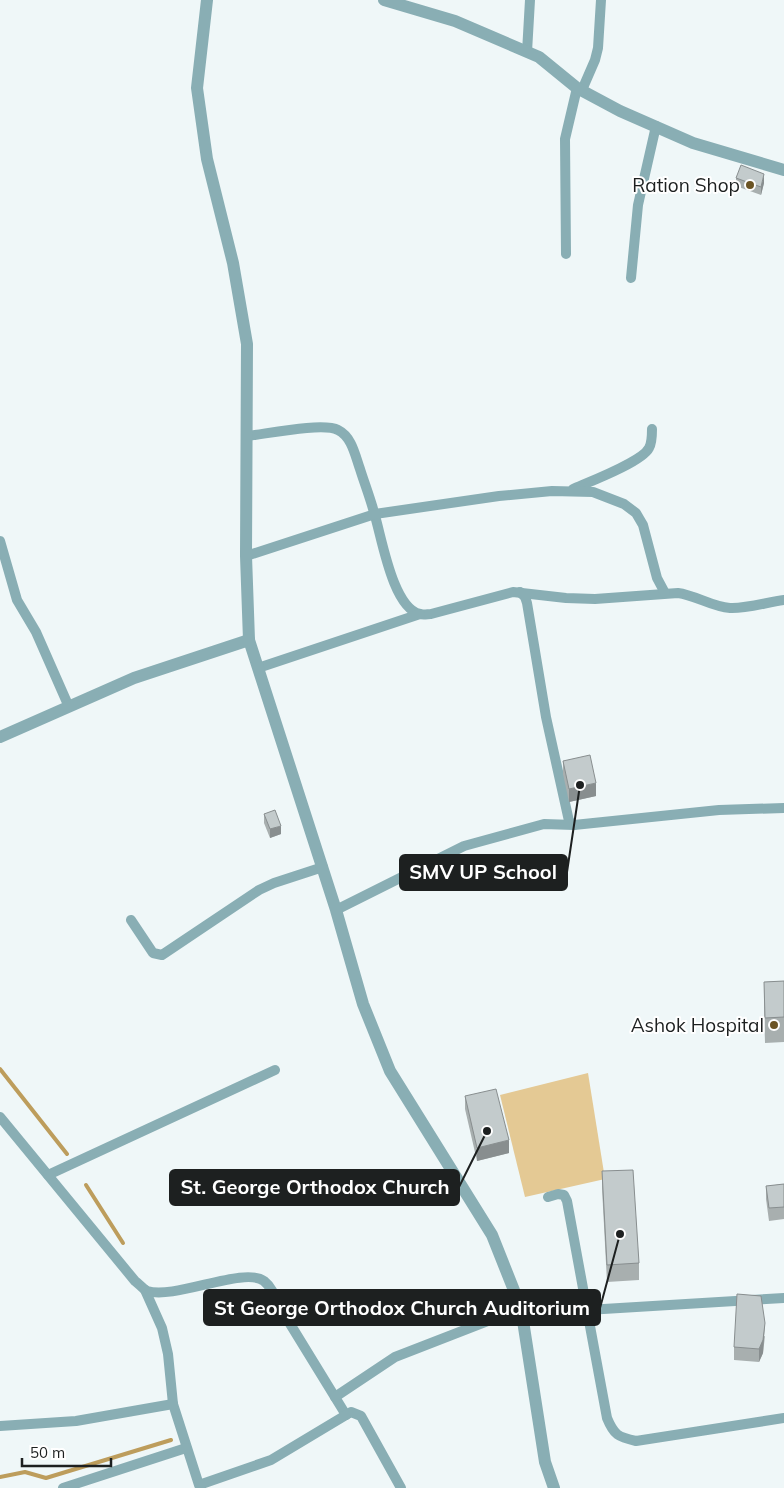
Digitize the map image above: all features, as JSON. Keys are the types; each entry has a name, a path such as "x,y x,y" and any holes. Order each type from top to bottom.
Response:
{"street":[{"path":"207,0 197,88 207,160 233,263 247,344 246,556 249,640 323,867 362,1004 390,1071 492,1235 521,1308 545,1462 554,1488"},
{"path":"384,0 455,21 539,57 579,89 620,111 693,143 784,170"},
{"path":"528,52 530,0"},
{"path":"566,254 565,139 579,89 595,60 598,48 601,0"},
{"path":"631,278 638,206 656,126"},
{"path":"247,436 319,427 332,428 346,436 375,514 390,575 397,590 411,610 420,614"},
{"path":"570,491 632,462 644,454 649,448 652,429"},
{"path":"246,556 375,514 499,496 570,491 593,492 610,497 636,513 643,525 656,578 664,593"},
{"path":"0,541 17,600 36,632 69,707"},
{"path":"258,668 420,614 431,614 513,592 595,599 625,598 664,593 690,594 730,608 784,600"},
{"path":"520,592 525,597 527,603 546,717 567,816 569,821 574,824"},
{"path":"0,737 134,678 249,640"},
{"path":"336,910 464,846 544,824 574,824 719,810 784,808"},
{"path":"131,920 153,953 162,955 258,890 323,867"},
{"path":"48,1175 275,1070"},
{"path":"0,1117 135,1281 145,1290 162,1328 168,1354 173,1404 200,1487 271,1460 351,1412 361,1416 402,1488"},
{"path":"548,1197 558,1194 564,1195 567,1201 607,1418 617,1435 636,1441 784,1418"},
{"path":"145,1290 164,1292 242,1278 256,1278 263,1281 271,1289 346,1415"},
{"path":"334,1397 395,1357 521,1308 587,1310 784,1298"},
{"path":"0,1426 76,1421 173,1404"},
{"path":"63,1488 186,1448"}],"shaded area":[{"path":"588,1073 605,1179 525,1197 500,1095"}],"building":[{"path":"741,165 764,174 761,187 736,178"},
{"path":"590,755 596,783 569,789 563,761"},
{"path":"275,810 281,826 270,829 264,814"},
{"path":"784,981 784,1017 765,1018 764,982"},
{"path":"496,1089 509,1140 477,1148 465,1096"},
{"path":"633,1170 639,1263 607,1265 602,1171"},
{"path":"784,1184 784,1207 769,1208 766,1186"},
{"path":"737,1294 761,1296 765,1323 763,1340 759,1349 734,1347"}],"waterway":[{"path":"0,1069 67,1154"},
{"path":"86,1185 123,1243"},
{"path":"0,1477 25,1472 46,1478 171,1440"}],"place":[{"name":"Ration Shop","path":"750,185"},
{"name":"SMV UP School","path":"580,785"},
{"name":"Ashok Hospital","path":"774,1025"},
{"name":"St. George Orthodox Church","path":"487,1131"},
{"name":"St George Orthodox Church Auditorium","path":"620,1234"}]}
